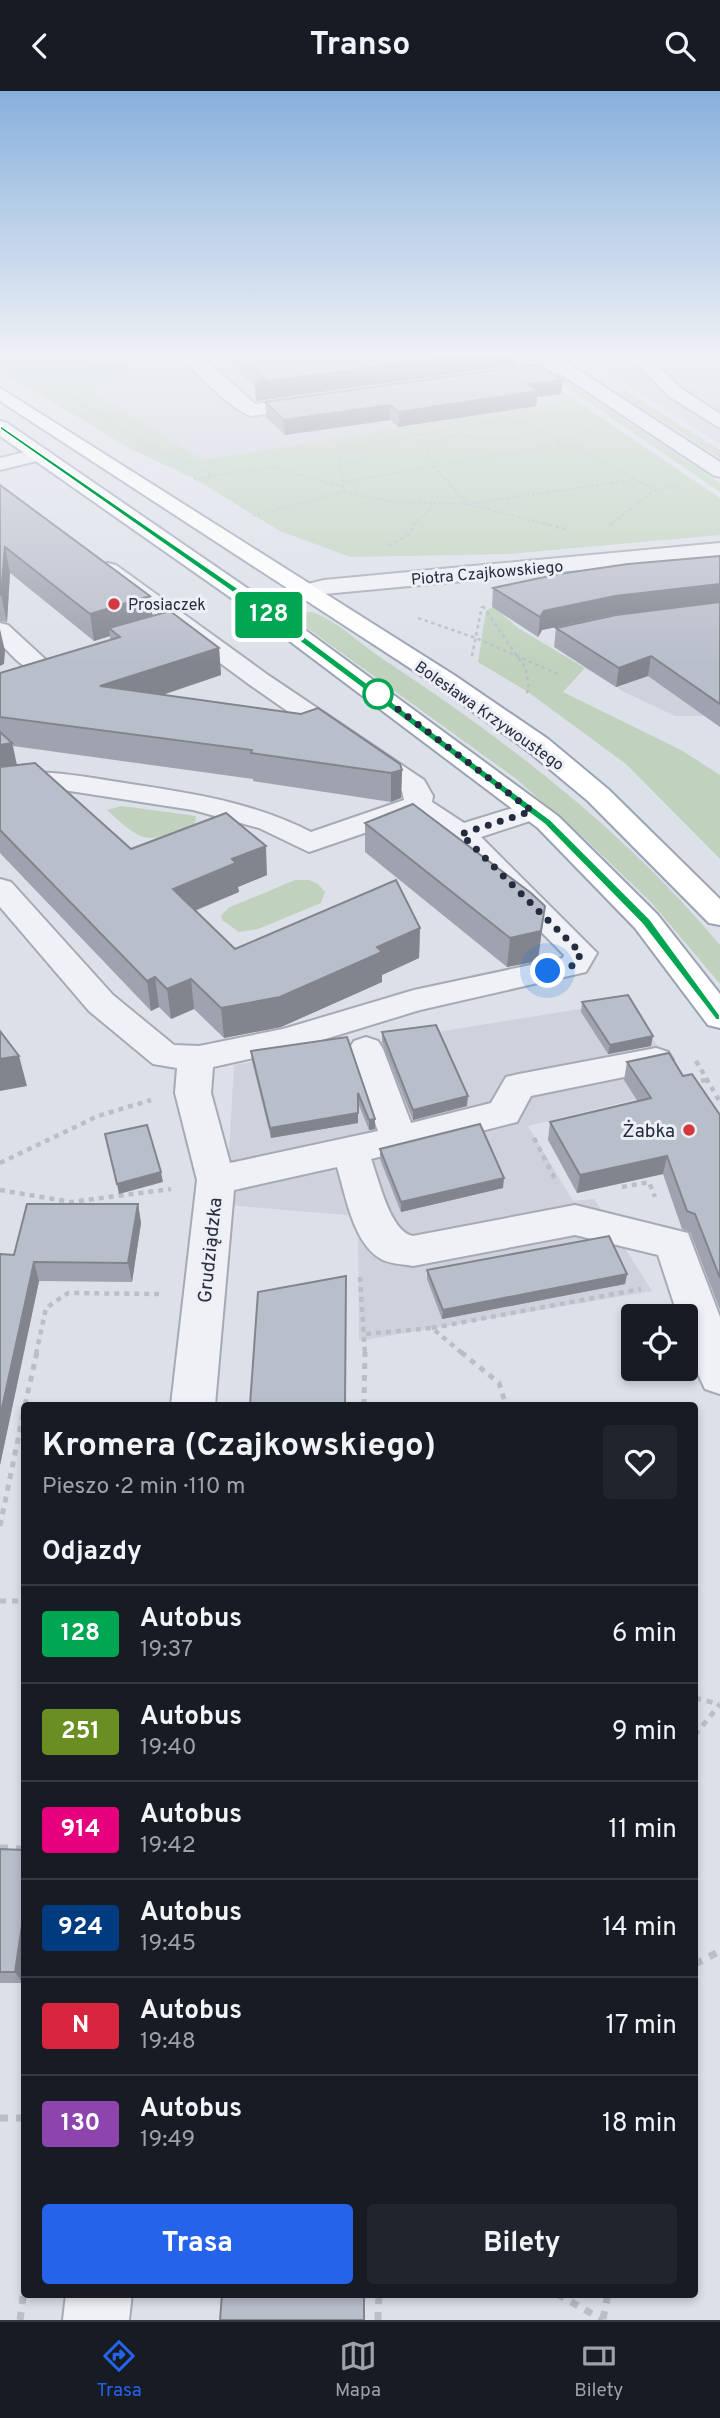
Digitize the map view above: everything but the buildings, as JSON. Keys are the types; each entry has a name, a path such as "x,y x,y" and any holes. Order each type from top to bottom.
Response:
{"main road":[{"path":"45,456 255,604 548,822 646,921 720,1017"},
{"name":"Bolesława Krzywoustego","path":"97,456 446,680 538,745 598,795 720,916"}],"street":[{"path":"0,464 34,456"},
{"path":"698,456 720,471"},
{"name":"Piotra Czajkowskiego","path":"255,604 305,591 720,550"},
{"path":"92,558 170,628 414,786 419,796 417,805"},
{"path":"0,630 47,663 9,673"},
{"path":"0,786 15,782 57,781 195,802 269,822 309,843 417,805"},
{"path":"0,888 101,1003 139,1037 195,1074 286,1040 414,1001 575,965 581,953 461,834 417,805"},
{"path":"461,834 532,811"},
{"path":"366,1049 399,1139"},
{"path":"216,1180 350,1151 503,1113 519,1086 656,1060"},
{"name":"Grudziądzka","path":"193,1402 216,1180 195,1074"},
{"path":"350,1151 379,1234 395,1248 413,1251 575,1220 674,1244 720,1376"},
{"path":"96,2320 99,2298"}],"path":[{"path":"170,456 212,475"},
{"path":"338,456 344,492"},
{"path":"430,456 434,467 468,504 575,533"},
{"path":"342,482 496,456"},
{"path":"589,456 656,490 610,526"},
{"path":"339,465 368,459"},
{"path":"188,481 272,467 343,487"},
{"path":"253,516 344,492 371,499 468,504 632,480"},
{"path":"383,549 410,534 416,520 435,503"},
{"path":"466,660 472,656 482,605 518,656 529,681 529,690 520,697"},
{"path":"426,621 476,638 560,675"},
{"path":"0,1163 98,1116 153,1099 195,1074"},
{"path":"0,1190 71,1202 141,1194 216,1180"},
{"path":"359,1271 366,1334 364,1402"},
{"path":"366,1334 432,1328 687,1280"},
{"path":"26,1402 46,1308 68,1293 160,1294"},
{"path":"432,1328 499,1383 505,1402"},
{"path":"0,1526 21,1426"},
{"path":"15,1454 21,1454"},
{"path":"0,1601 21,1601"},
{"path":"698,1699 720,1704 698,1731"},
{"path":"0,1848 21,1849"},
{"path":"698,1962 720,1951"},
{"path":"0,2118 21,2118"},
{"path":"20,2320 23,2298"},
{"path":"378,2320 379,2298"},
{"path":"564,2298 603,2320 607,2298"}],"shaded area":[{"path":"195,456 225,456 201,460"},
{"path":"720,642 720,727 704,716 675,716 624,692 585,668 625,652"},
{"path":"629,1001 684,1087 528,1126 573,1201 594,1199 652,1291 359,1341 358,1216 226,1205 234,1065"}],"green space":[{"path":"146,456 196,456 202,460 226,456 658,456 720,498 720,535 508,554 350,557 280,531 195,479"},
{"path":"667,456 679,456 720,483 720,492"},
{"path":"494,607 518,628 585,668 563,692 681,750 720,775 720,859 626,764 528,692 478,662 486,610"},
{"path":"312,612 340,627 474,722 519,755 604,826 683,903 720,945 720,984 651,902 515,778 292,617 298,613"},
{"path":"122,806 196,816 195,825 156,838 148,838 130,830 107,810"},
{"path":"295,880 309,880 318,884 325,892 321,903 258,929 239,932 222,920 221,916 228,908"}],"bus line":[{"name":"128","path":"45,456 255,604 548,822 646,921 720,1017"}],"place":[{"name":"Prosiaczek","path":"114,604"},
{"name":"Żabka","path":"689,1130"}],"route":[{"path":"378,694 532,811 461,834 581,953 575,965 548,971"}]}
